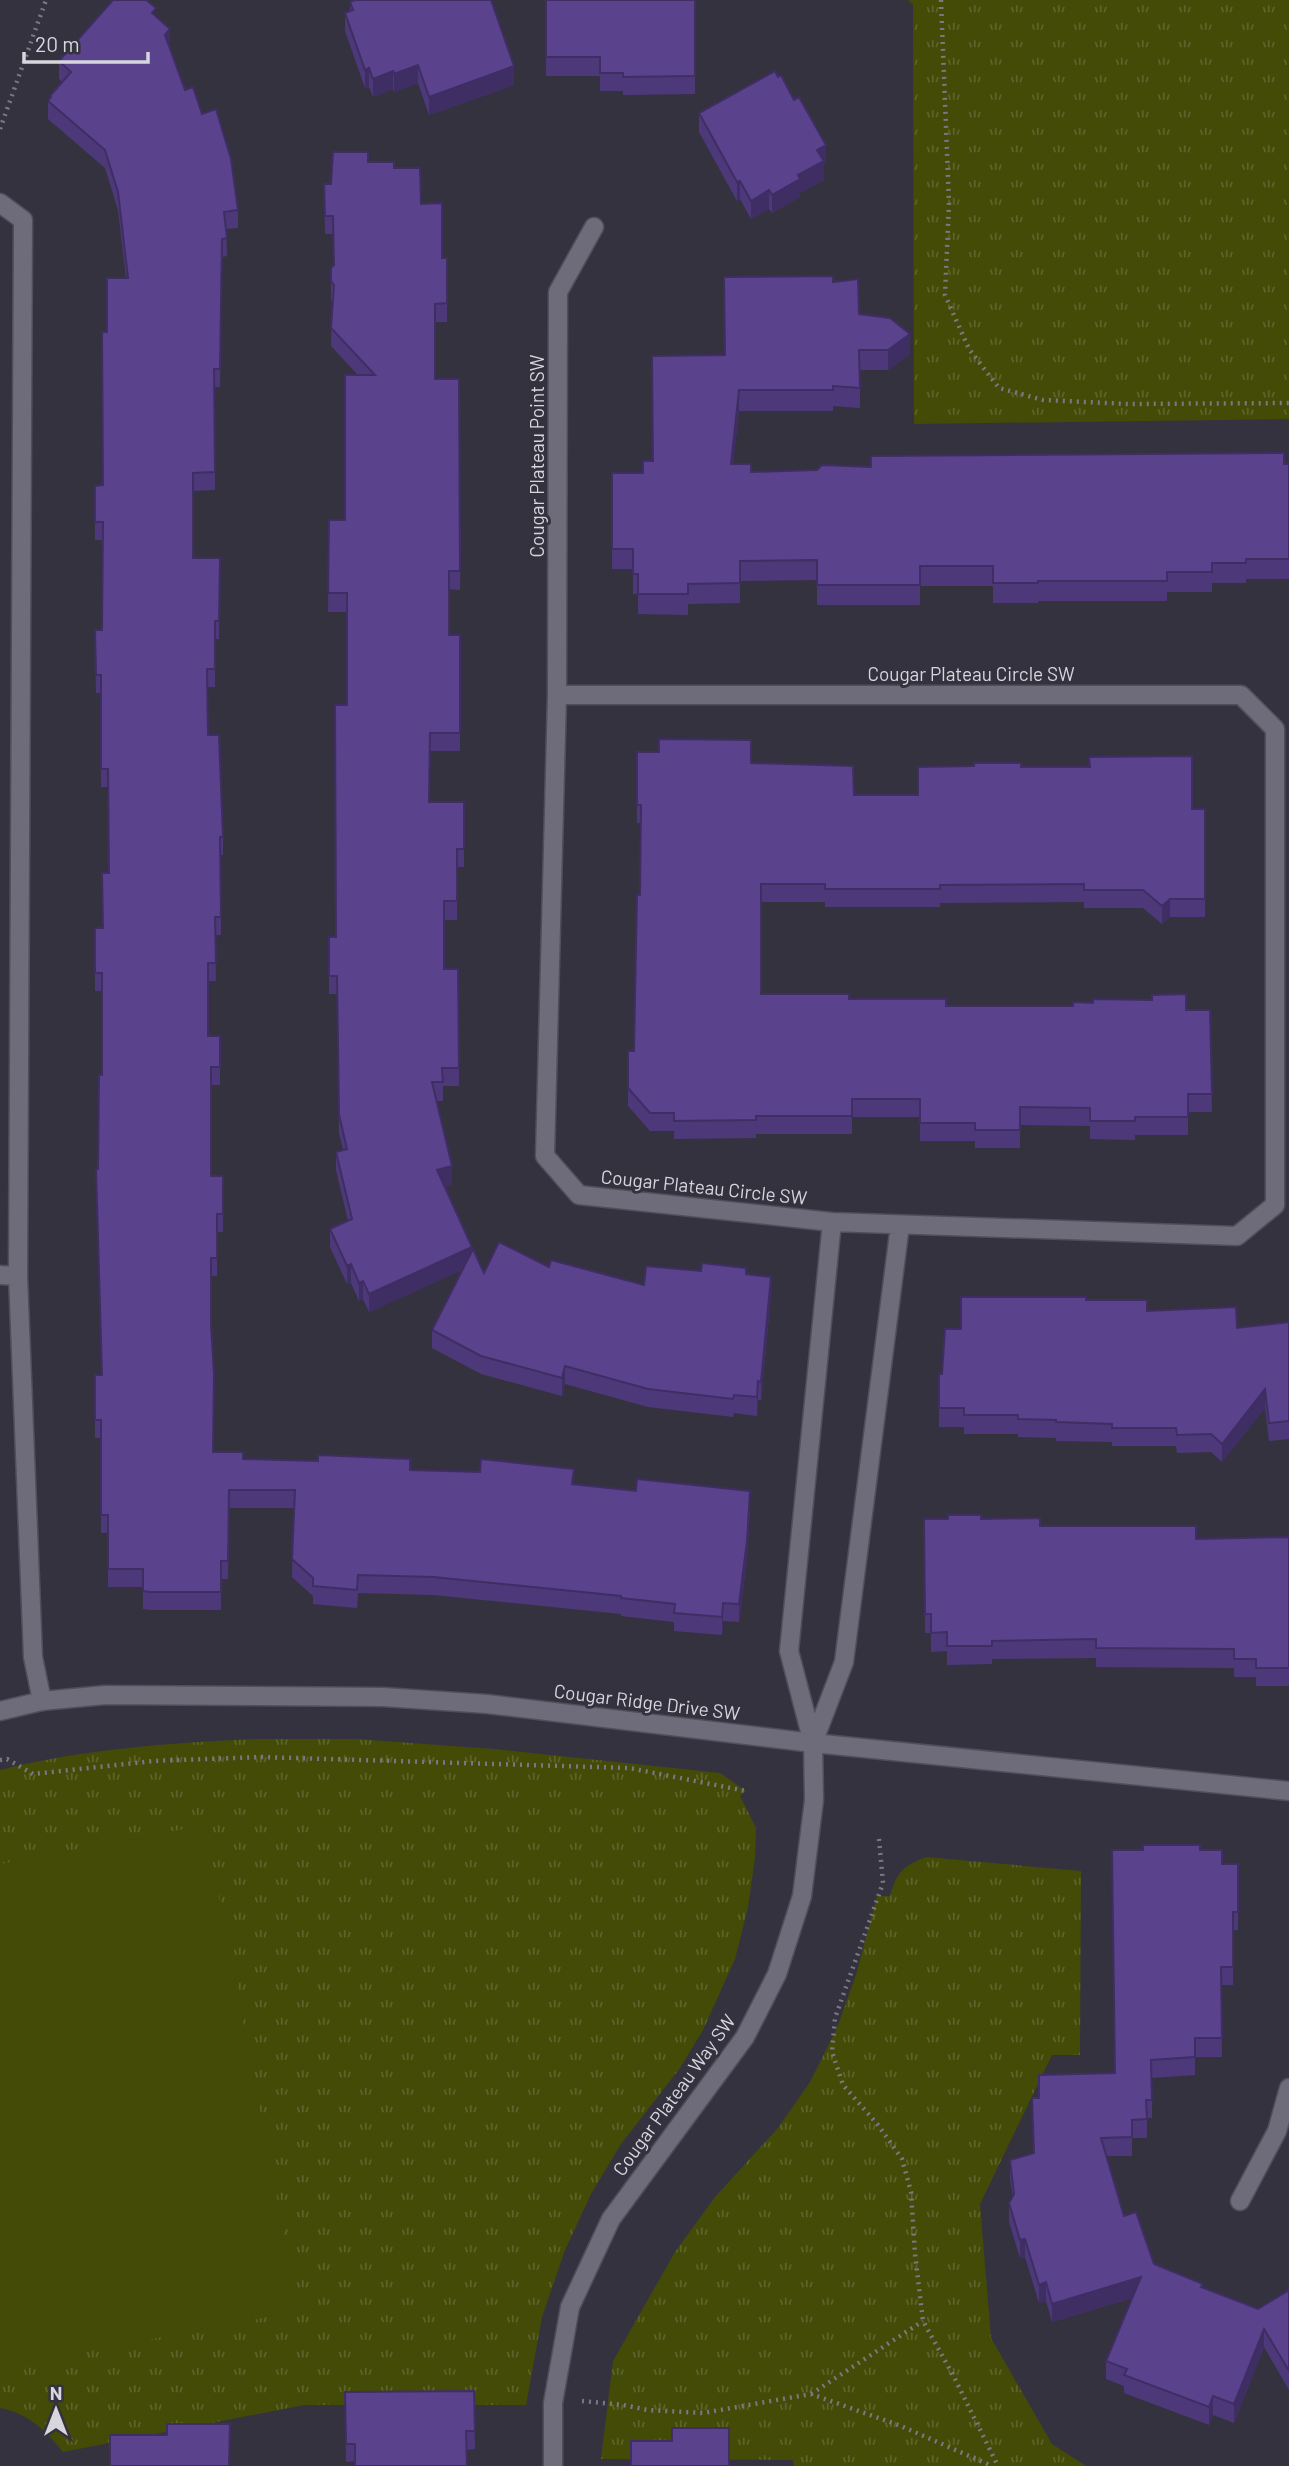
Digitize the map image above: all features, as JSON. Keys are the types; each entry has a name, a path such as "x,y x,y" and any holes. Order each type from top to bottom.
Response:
{"street":[{"path":"0,203 23,220 9,1275 33,1657 42,1701"},
{"name":"Cougar Plateau Point SW","path":"557,695 558,292 594,227"},
{"name":"Cougar Plateau Circle SW","path":"557,695 1241,695 1275,729 1275,1205 1237,1236 832,1222 579,1195 545,1156 557,695"},
{"path":"813,1743 789,1651 832,1222"},
{"path":"813,1743 845,1662 900,1225"},
{"name":"Cougar Ridge Drive SW","path":"0,1712 42,1701 105,1695 383,1697 487,1704 813,1743 1289,1791"},
{"name":"Cougar Plateau Way SW","path":"553,2466 553,2403 570,2307 611,2219 745,2037 777,1974 802,1896 814,1800 813,1743"},
{"path":"1240,2201 1277,2131 1289,2088"}],"path":[{"path":"0,129 46,0"},
{"path":"941,0 949,203 945,295 969,349 999,388 1043,400 1128,404 1289,403"},
{"path":"0,1760 7,1759 33,1774 153,1761 261,1757 629,1768 746,1791"},
{"path":"878,1839 883,1883 835,2018 832,2052 843,2085 878,2125 902,2159 911,2192 923,2321 998,2466"},
{"path":"553,2403 588,2401 648,2410 703,2413 811,2394 923,2321"},
{"path":"811,2394 901,2426 992,2466"}],"green space":[{"path":"908,0 1289,0 1289,419 914,424 913,5"},
{"path":"258,1739 355,1739 494,1749 720,1773 746,1791 740,1796 756,1828 748,1907 735,1959 703,2030 680,2068 621,2144 591,2194 565,2250 542,2317 526,2405 304,2405 63,2452 36,2424 10,2410 0,2408 0,1770 128,1748"},
{"path":"205,1825 299,2311 0,2368 0,1864"},
{"path":"926,1857 1081,1871 1080,2055 1052,2055 980,2204 991,2338 1052,2444 1086,2466 794,2466 793,2460 601,2459 613,2361 675,2252 715,2197 778,2128 810,2082 837,2028 856,1975 877,1896 890,1896 902,1871"}],"building":[{"path":"113,0 146,0 156,8 152,13 170,29 165,35 185,90 193,87 202,114 216,109 231,159 238,210 224,212 227,238 222,239 220,369 214,369 215,472 193,473 193,558 220,558 219,621 215,621 215,669 207,669 208,735 219,735 223,837 220,837 221,917 215,917 216,963 208,963 208,1036 220,1036 220,1067 211,1067 211,1176 223,1176 223,1214 217,1214 217,1258 211,1258 213,1452 243,1452 243,1459 318,1461 318,1455 410,1459 410,1470 480,1472 481,1459 574,1469 572,1484 636,1491 637,1479 750,1491 739,1604 723,1603 722,1617 674,1613 675,1604 621,1596 433,1577 358,1575 357,1590 313,1586 313,1578 292,1559 295,1490 229,1490 228,1561 221,1561 221,1592 143,1591 143,1569 108,1569 108,1515 101,1515 101,1420 95,1420 95,1375 102,1375 96,1169 99,1075 102,1075 102,973 95,973 95,928 103,928 102,873 109,873 108,769 101,769 101,675 96,675 95,630 102,630 103,522 95,522 95,486 103,485 102,332 107,332 107,278 128,278 118,192 105,150 48,101 71,72 59,61"},
{"path":"491,0 514,66 429,97 418,65 373,79 369,68 365,70 345,13 353,10 350,2"},
{"path":"546,0 695,0 695,76 623,77 623,73 600,73 600,57 546,57"},
{"path":"775,71 778,77 781,75 794,100 799,97 826,145 817,150 824,161 798,175 800,179 772,195 769,190 751,201 740,181 737,182 699,113"},
{"path":"333,152 368,152 368,162 394,162 394,168 420,168 421,204 442,203 442,258 447,258 447,303 435,304 435,379 459,379 460,571 449,571 449,635 460,635 460,733 430,733 429,802 464,802 464,849 457,849 457,901 444,901 444,969 458,969 459,1068 442,1068 443,1082 432,1082 452,1166 437,1170 472,1247 369,1294 363,1281 359,1283 351,1264 347,1266 330,1229 352,1219 336,1152 347,1149 339,1115 337,976 329,976 329,937 336,937 335,705 347,705 347,593 328,593 329,520 345,520 345,375 375,375 331,328 334,285 331,281 331,268 334,265 333,216 325,216 324,184 331,184"},
{"path":"833,276 833,282 858,279 859,314 890,318 910,334 888,350 859,350 860,388 833,386 833,390 739,390 731,464 751,464 751,472 817,470 822,465 871,467 871,456 1284,453 1284,464 1289,464 1289,559 1246,559 1246,563 1212,563 1212,572 1167,572 1167,581 993,583 993,566 920,566 920,585 817,585 817,560 740,561 740,583 688,584 688,594 638,594 638,574 633,574 633,549 612,549 612,473 643,473 643,461 653,461 652,356 725,355 724,277"},
{"path":"659,739 751,740 751,763 853,766 854,795 918,795 918,767 1021,763 1021,767 1090,767 1089,757 1192,756 1192,809 1205,809 1205,899 1170,899 1162,906 1143,890 1084,890 1084,884 940,885 940,889 825,889 825,884 761,884 761,994 849,994 849,999 946,999 946,1006 1073,1006 1073,1002 1093,1003 1093,999 1152,1000 1152,995 1186,994 1186,1010 1210,1010 1212,1094 1188,1094 1188,1117 1135,1117 1135,1121 1090,1121 1090,1108 1020,1107 1020,1130 975,1130 975,1123 920,1123 920,1099 852,1099 852,1116 756,1116 756,1120 674,1121 674,1113 650,1113 628,1088 628,1051 634,1051 637,895 640,895 641,805 637,805 637,752 659,752"},
{"path":"499,1242 549,1267 551,1260 644,1285 646,1266 701,1271 702,1263 746,1268 746,1274 771,1277 761,1382 758,1381 757,1397 734,1395 733,1399 648,1389 565,1366 562,1378 481,1356 432,1330 473,1249 484,1273"},
{"path":"961,1297 1147,1300 1147,1311 1236,1307 1237,1328 1289,1322 1289,1421 1269,1423 1265,1389 1222,1444 1211,1434 1177,1435 1176,1428 1112,1428 1112,1424 1018,1419 1018,1415 964,1415 964,1408 939,1408 939,1374 942,1374 945,1329 961,1329"},
{"path":"948,1515 981,1515 981,1519 1040,1518 1040,1526 1196,1526 1196,1539 1289,1537 1289,1668 1256,1668 1256,1659 1234,1659 1234,1649 1096,1648 1096,1639 992,1641 992,1646 947,1646 947,1632 931,1633 931,1614 925,1614 924,1519 948,1519"},
{"path":"1143,1845 1200,1845 1200,1850 1222,1850 1222,1864 1238,1864 1238,1912 1233,1912 1233,1967 1221,1967 1222,2038 1195,2038 1195,2057 1151,2060 1152,2100 1146,2100 1147,2119 1132,2120 1132,2137 1101,2138 1124,2216 1136,2212 1154,2264 1203,2284 1201,2287 1258,2309 1289,2290 1289,2371 1264,2329 1234,2404 1213,2396 1209,2407 1124,2375 1127,2369 1106,2361 1141,2277 1052,2304 1046,2282 1039,2285 1025,2239 1020,2240 1009,2203 1014,2194 1010,2160 1034,2153 1032,2098 1039,2098 1039,2075 1115,2073 1112,1850 1143,1850"},
{"path":"474,2391 475,2431 466,2431 467,2466 355,2466 355,2444 346,2444 345,2392"},
{"path":"167,2424 230,2424 229,2466 110,2466 110,2435 167,2435"},
{"path":"672,2428 729,2428 729,2466 631,2466 631,2441 672,2441"}]}
